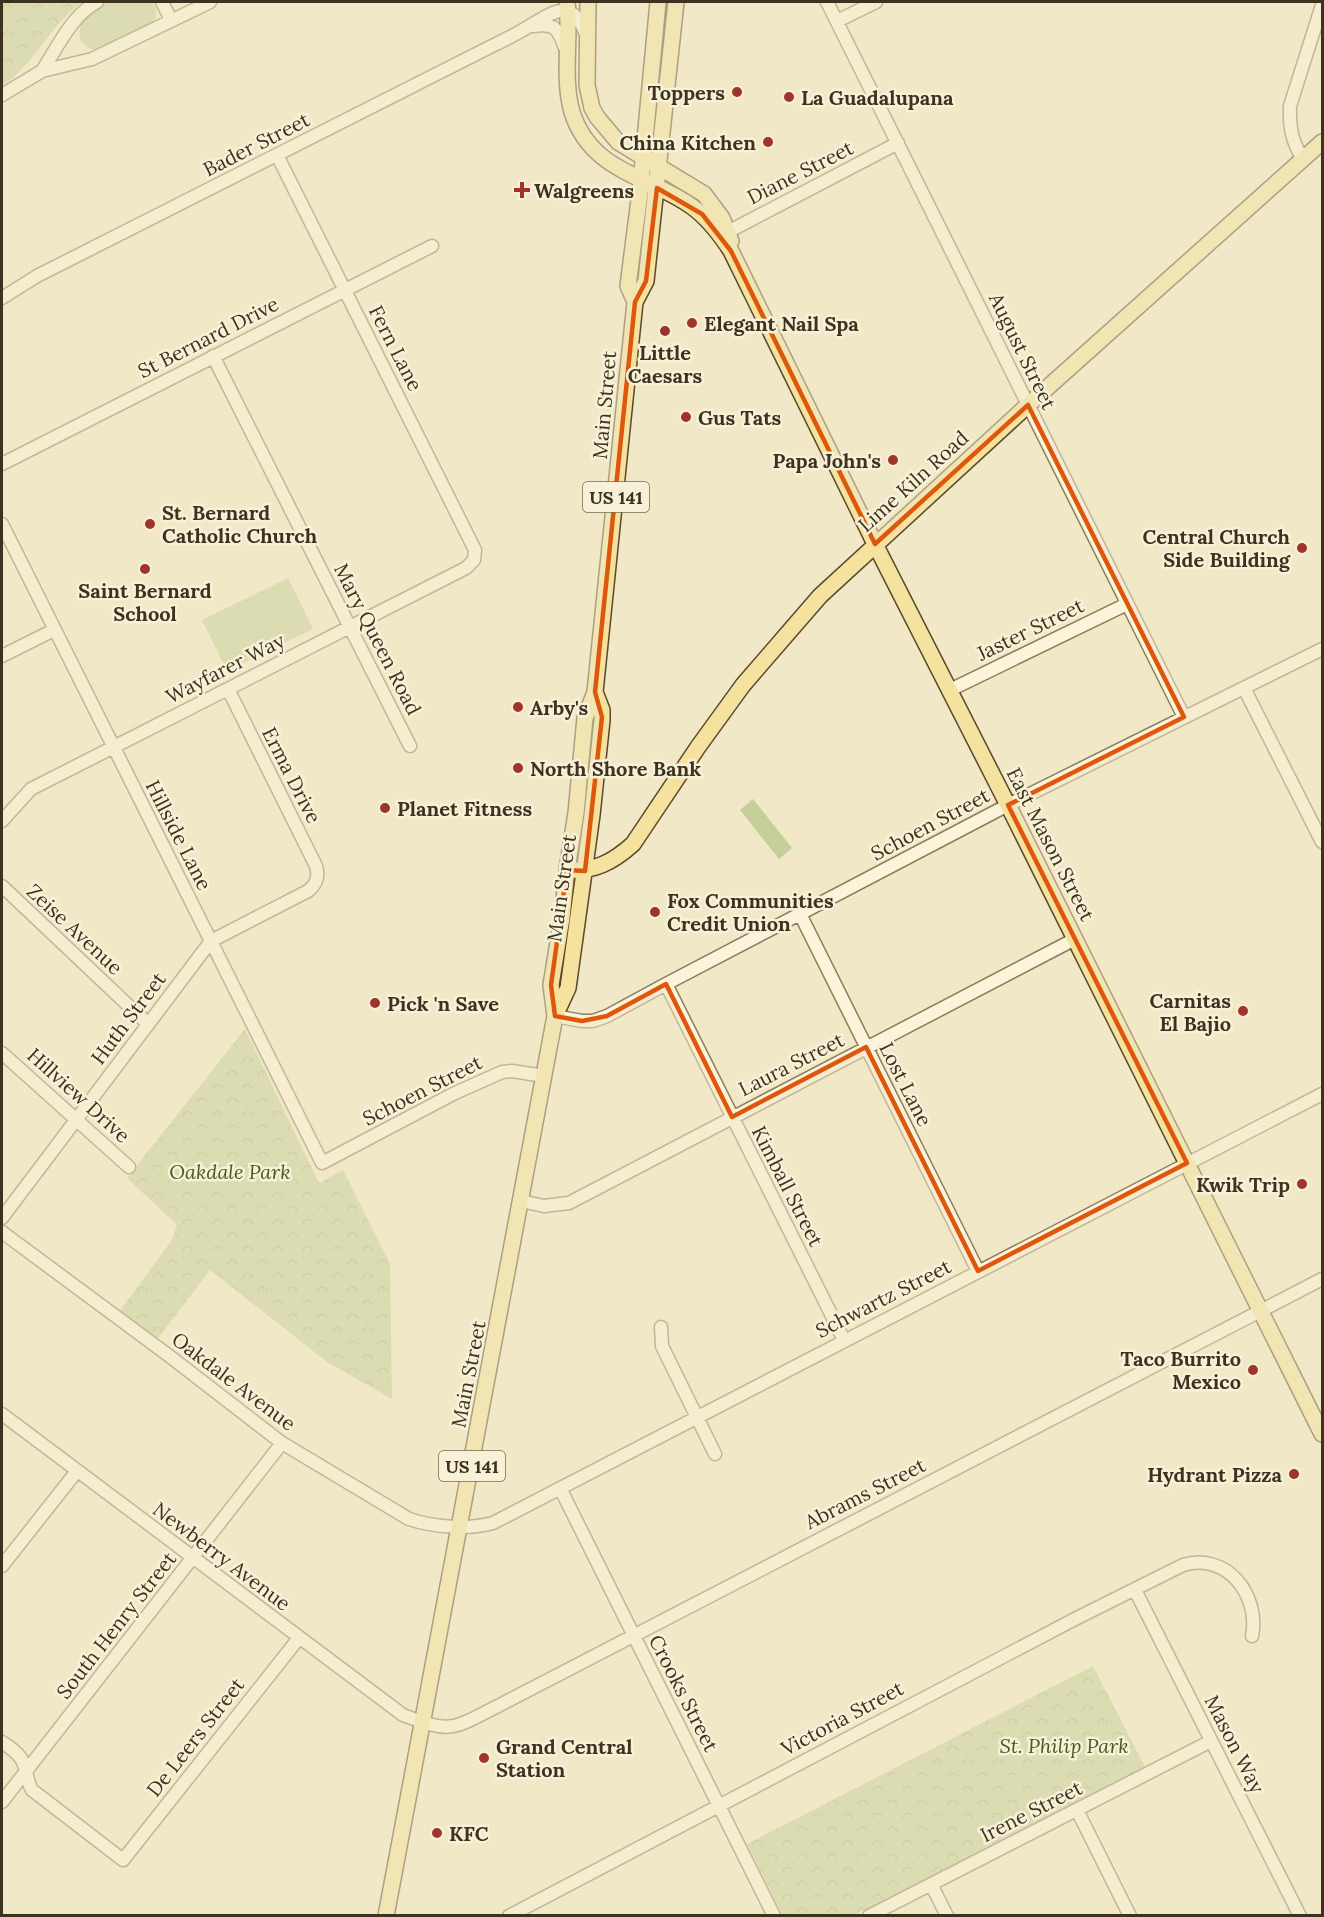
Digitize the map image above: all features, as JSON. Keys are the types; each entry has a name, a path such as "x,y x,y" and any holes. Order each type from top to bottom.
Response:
{"main road":[{"name":"East Mason Street","path":"588,2 587,86 591,108 609,134 618,142 688,182 710,200 743,274 875,544 1323,1434"},
{"name":"Main Street","path":"635,302 628,286 658,2"},
{"name":"Main Street","path":"555,1016 551,986 576,813 585,718 595,692 635,302 646,281 676,2"},
{"name":"East Mason Street","path":"562,5 568,57 569,96 579,129 588,143 604,159 678,198 702,214 725,234"},
{"name":"Lime Kiln Road","path":"567,870 585,871 616,858 633,844 743,685 820,596 1028,405 1323,142"},
{"name":"Main Street","path":"386,1916 555,1016 568,988 585,871 602,717 595,692"}],"street":[{"path":"42,70 75,21 97,2"},
{"path":"162,2 171,20"},
{"path":"2,95 42,70 92,59 210,2"},
{"name":"August Street","path":"827,2 1184,717"},
{"path":"837,21 876,2"},
{"path":"562,5 580,17 589,45"},
{"name":"Bader Street","path":"2,298 37,276 529,27 562,5"},
{"path":"1303,159 1289,124 1290,106 1323,5"},
{"path":"529,27 552,26 560,32 568,57"},
{"name":"Diane Street","path":"725,234 898,143"},
{"name":"Fern Lane","path":"277,155 475,550 474,560"},
{"name":"St Bernard Drive","path":"2,464 432,246"},
{"name":"Mary Queen Road","path":"213,356 410,746"},
{"name":"Hillside Lane","path":"2,524 322,1163"},
{"name":"Wayfarer Way","path":"2,821 32,789 466,568 474,560"},
{"name":"Jaster Street","path":"950,690 1127,604"},
{"path":"2,656 54,630"},
{"name":"Schoen Street","path":"555,1016 582,1021 607,1017 1008,805 1323,649"},
{"path":"1244,688 1323,842"},
{"name":"Erma Drive","path":"228,689 316,866 317,879"},
{"name":"Huth Street","path":"2,1218 211,941 308,891 317,879"},
{"name":"Zeise Avenue","path":"2,886 148,1024"},
{"name":"Lost Lane","path":"800,914 978,1271"},
{"name":"Laura Street","path":"521,1201 544,1206 569,1203 1075,939"},
{"name":"Kimball Street","path":"666,984 844,1340"},
{"name":"Hillview Drive","path":"2,1053 129,1167"},
{"name":"Schoen Street","path":"322,1163 453,1094 502,1072 512,1071 544,1076"},
{"name":"Schwartz Street","path":"460,1526 476,1527 493,1523 1323,1094"},
{"name":"Oakdale Avenue","path":"2,1232 282,1443 409,1519 460,1526"},
{"name":"Abrams Street","path":"423,1723 442,1728 462,1724 1323,1279"},
{"path":"661,1327 662,1346 715,1454"},
{"name":"Newberry Avenue","path":"2,1414 403,1715 423,1723"},
{"name":"South Henry Street","path":"2,1802 282,1443"},
{"path":"2,1566 77,1471"},
{"name":"Crooks Street","path":"560,1488 774,1916"},
{"name":"Victoria Street","path":"509,1916 718,1804 1183,1565 1195,1561 1216,1564 1238,1581 1252,1611 1254,1623 1252,1636"},
{"name":"Mason Way","path":"1135,1590 1300,1916"},
{"name":"De Leers Street","path":"25,1772 32,1790 123,1860 299,1638"},
{"name":"Irene Street","path":"869,1916 1211,1741"},
{"path":"2,1742 18,1755 23,1762 25,1772"},
{"path":"1077,1809 1130,1916"},
{"path":"931,1884 947,1916"}],"highlighted area":[{"path":"657,188 702,214 731,251 875,544 1028,405 1184,717 1008,805 1187,1163 978,1271 866,1047 732,1117 666,984 607,1016 582,1021 555,1016 551,985 567,870 585,871 602,717 595,692 635,302 646,281"}],"green space":[{"path":"2,2 82,2 61,22 24,67 2,86"},
{"path":"104,2 152,2 156,10 156,18 125,39 105,47 90,49 81,41 80,29 89,13"},
{"path":"288,578 313,629 227,671 202,620"},
{"path":"753,799 792,848 779,859 740,810"},
{"name":"Oakdale Park","path":"245,1029 319,1183 343,1170 390,1264 392,1399 327,1362 210,1270 156,1341 119,1312 172,1240 177,1225 127,1178"},
{"name":"St. Philip Park","path":"1093,1666 1145,1767 854,1915 782,1915 747,1844"}],"place":[{"name":"Toppers","path":"737,92"},
{"name":"La Guadalupana","path":"789,97"},
{"name":"China Kitchen","path":"768,142"},
{"name":"Walgreens","path":"522,190"},
{"name":"Elegant Nail Spa","path":"692,323"},
{"name":"Little Caesars","path":"665,331"},
{"name":"Gus Tats","path":"686,417"},
{"name":"Papa John's","path":"893,460"},
{"name":"St. Bernard Catholic Church","path":"150,524"},
{"name":"Central Church Side Building","path":"1302,548"},
{"name":"Saint Bernard School","path":"145,569"},
{"name":"Arby's","path":"518,707"},
{"name":"North Shore Bank","path":"518,768"},
{"name":"Planet Fitness","path":"385,808"},
{"name":"Fox Communities Credit Union","path":"655,912"},
{"name":"Pick 'n Save","path":"375,1003"},
{"name":"Carnitas El Bajio","path":"1243,1011"},
{"name":"Kwik Trip","path":"1302,1184"},
{"name":"Taco Burrito Mexico","path":"1253,1370"},
{"name":"Hydrant Pizza","path":"1294,1474"},
{"name":"Grand Central Station","path":"484,1758"},
{"name":"KFC","path":"437,1833"}]}
